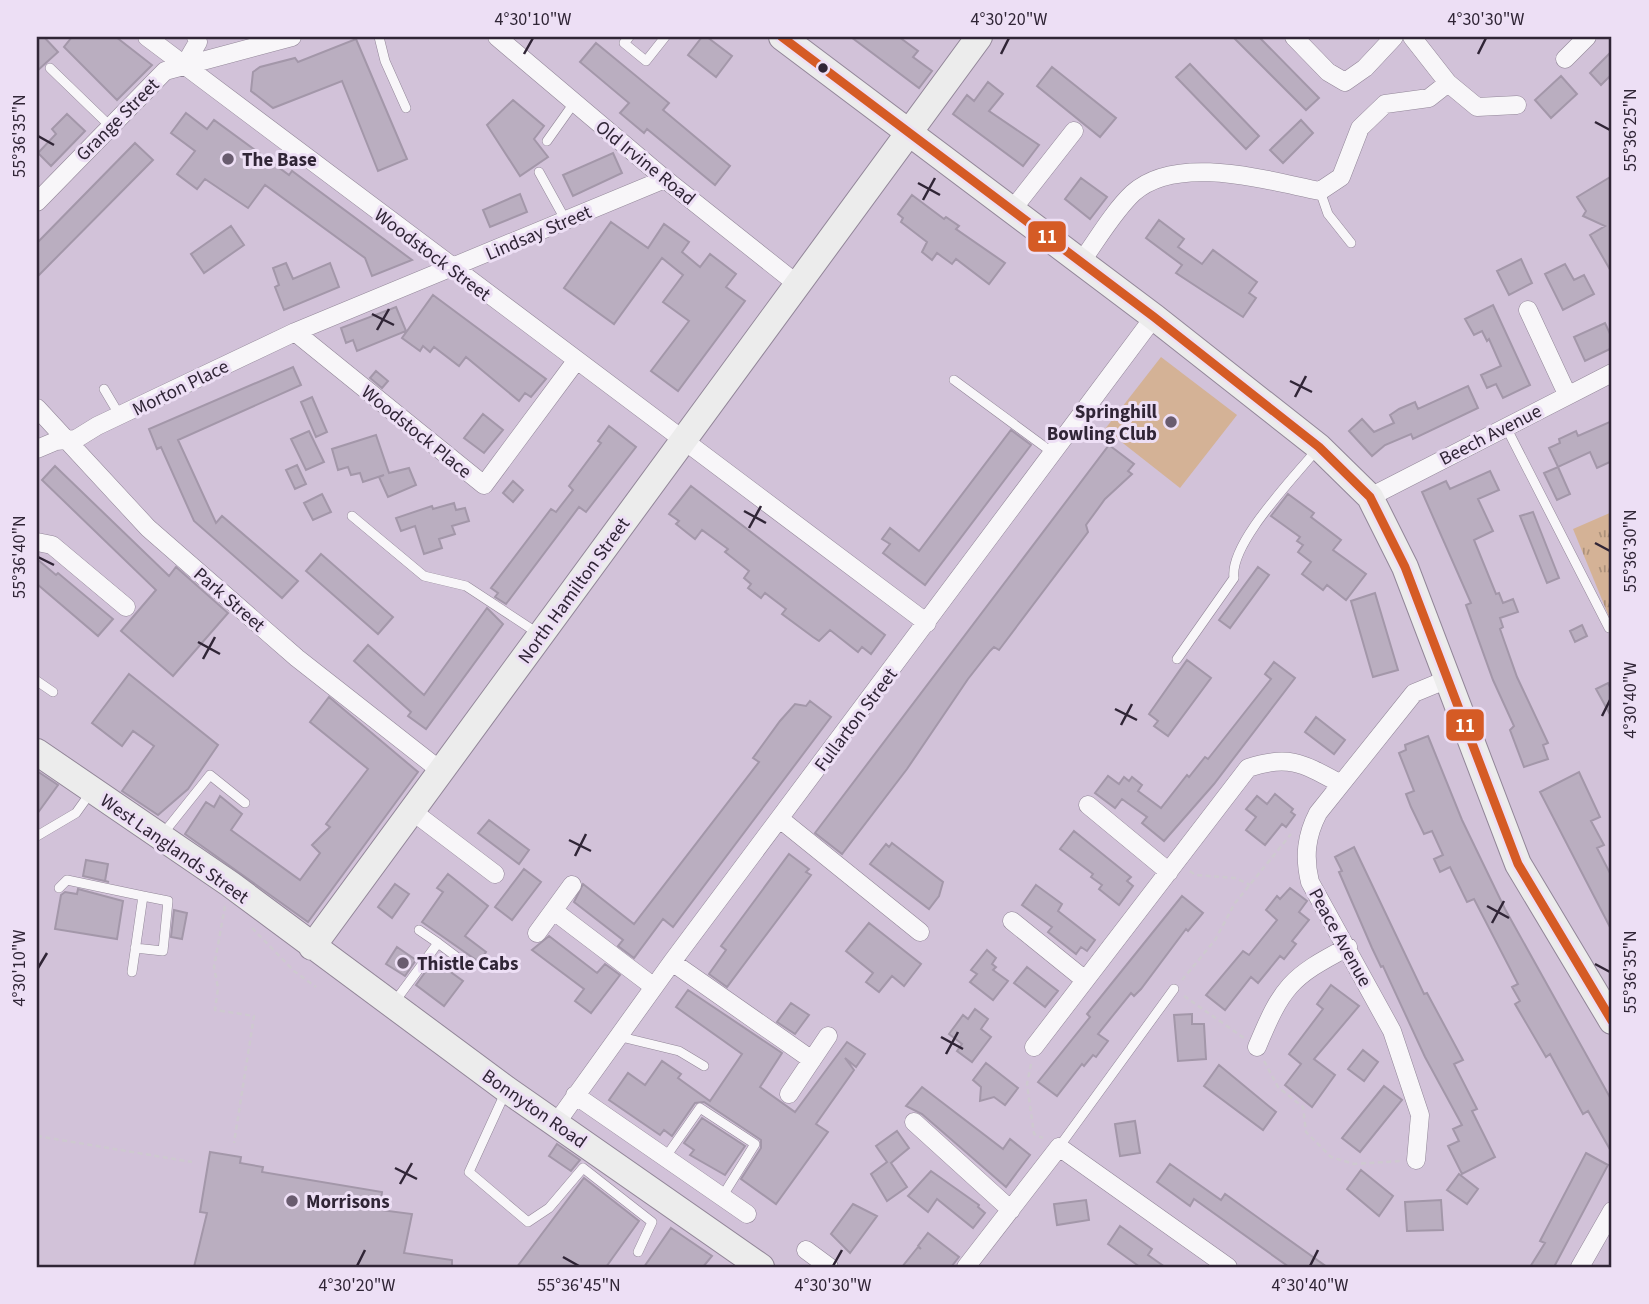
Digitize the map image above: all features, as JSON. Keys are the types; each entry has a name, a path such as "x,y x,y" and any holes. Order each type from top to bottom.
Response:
{"street":[{"name":"Woodstock Street","path":"147,37 927,623"},
{"path":"184,66 198,43 196,37"},
{"name":"Grange Street","path":"37,202 166,71 292,37"},
{"name":"Old Irvine Road","path":"497,37 665,179 797,284"},
{"path":"782,37 1154,317 1319,447 1370,497 1405,567 1518,864 1612,1021"},
{"name":"North Hamilton Street","path":"312,947 979,37"},
{"path":"1294,37 1328,72 1345,82 1365,68 1394,37"},
{"path":"1412,37 1448,83 1477,107 1517,105"},
{"path":"1566,59 1587,37"},
{"path":"1081,262 1133,193 1163,176 1227,173 1320,191 1341,177 1360,128 1385,104 1429,98 1448,83"},
{"path":"1012,210 1074,131"},
{"name":"Lindsay Street","path":"295,332 665,179"},
{"path":"1528,310 1567,394"},
{"name":"Fullarton Street","path":"556,1122 617,1036 1154,317"},
{"name":"Woodstock Place","path":"295,332 484,485 576,361"},
{"name":"Morton Place","path":"37,449 76,439 295,332"},
{"name":"Beech Avenue","path":"1370,497 1612,373"},
{"name":"Park Street","path":"37,408 148,528 297,658 441,771"},
{"path":"37,542 52,545 126,607"},
{"name":"Peace Avenue","path":"1416,1160 1420,1115 1392,1031 1310,882 1306,854 1310,831 1318,813 1414,693 1448,679"},
{"name":"West Langlands Street","path":"37,752 230,884 312,947"},
{"path":"1034,1047 1248,768 1271,760 1299,762 1341,784"},
{"path":"1088,805 1173,867"},
{"path":"412,811 495,874"},
{"path":"780,819 920,932"},
{"path":"537,933 572,885"},
{"path":"554,911 654,987"},
{"path":"1012,921 1085,980"},
{"name":"Bonnyton Road","path":"312,947 506,1089 761,1267"},
{"path":"1256,1047 1276,1001 1304,969 1348,947"},
{"path":"672,962 812,1060"},
{"path":"789,1094 828,1036"},
{"path":"575,1095 747,1214"},
{"path":"914,1122 1011,1210"},
{"path":"966,1267 1059,1147 1228,1267"},
{"path":"1580,1267 1612,1211"},
{"path":"806,1250 829,1267"}],"lane":[{"path":"379,37 385,61 406,108"},
{"path":"629,37 624,43 646,61 665,37"},
{"path":"50,68 110,126"},
{"path":"547,141 574,103"},
{"path":"539,172 566,221"},
{"path":"1320,191 1328,214 1351,243"},
{"path":"954,380 1053,453"},
{"path":"104,389 120,416"},
{"path":"1505,426 1609,628"},
{"path":"1177,659 1234,578 1232,568 1244,541 1319,447"},
{"path":"352,516 424,576 466,586 540,635"},
{"path":"37,681 53,692"},
{"path":"161,836 210,775 246,803"},
{"path":"37,835 76,813 92,791"},
{"path":"59,888 67,880 168,901 163,951 135,948"},
{"path":"132,972 144,896"},
{"path":"419,930 466,964"},
{"path":"392,1005 438,943"},
{"path":"1059,1147 1174,989"},
{"path":"617,1036 679,1051 704,1066"},
{"path":"506,1089 469,1172 527,1222 548,1208 583,1168 652,1222 638,1252"},
{"path":"665,1158 700,1108 755,1144 722,1196"}],"path":[{"path":"1310,831 1294,830 1235,903 1215,940 1174,989 1256,1047 1278,1087 1303,1107 1306,1132 1331,1157 1354,1164 1416,1160"},
{"path":"1173,867 1195,875 1236,878 1250,885"},
{"path":"230,884 215,967 218,988 215,1010 254,1016 234,1143"},
{"path":"224,912 232,914"},
{"path":"249,925 294,971 316,988"},
{"path":"1034,1047 1027,1084 1034,1134 1059,1147"},
{"path":"37,1136 192,1162"}],"green space":[{"name":"Springhill Bowling Club","path":"1161,357 1237,415 1180,488 1105,429"},
{"path":"1612,512 1612,624 1573,529"}],"building":[{"path":"37,37 44,37 58,52 37,71"},
{"path":"72,37 116,37 152,65 117,100 64,47"},
{"path":"702,37 707,37 732,56 716,77 688,55"},
{"path":"851,37 899,37 918,51 913,57 932,71 919,88"},
{"path":"1233,37 1259,37 1319,98 1306,110"},
{"path":"356,39 407,159 378,171 342,81 273,108 251,91 253,72 260,67 295,58 298,62"},
{"path":"596,43 669,103 663,110 730,166 715,185 647,129 644,133 620,113 629,103 580,62"},
{"path":"1612,51 1612,74 1601,85 1590,73"},
{"path":"1190,64 1259,136 1246,149 1176,77"},
{"path":"1052,67 1116,118 1100,137 1037,86"},
{"path":"1561,76 1577,94 1551,118 1535,100"},
{"path":"988,82 1003,94 989,111 1039,145 1023,166 953,114 967,95 974,101"},
{"path":"513,100 544,126 534,139 548,157 520,176 487,125"},
{"path":"186,113 207,129 214,120 289,175 292,171 412,260 372,276 365,258 265,185 248,208 205,179 197,189 177,174 195,151 171,133"},
{"path":"67,114 85,131 51,166 38,153 56,134 52,129"},
{"path":"1301,120 1313,133 1283,163 1270,150"},
{"path":"135,143 153,160 37,277 37,243"},
{"path":"613,153 622,173 573,196 563,175"},
{"path":"1612,176 1612,273 1590,235 1605,226 1583,216 1586,211 1577,197"},
{"path":"1081,178 1107,197 1090,219 1065,199"},
{"path":"520,194 527,212 490,227 483,210"},
{"path":"912,195 944,219 946,217 959,226 956,229 1005,263 989,284 956,259 952,264 937,253 932,260 922,252 927,242 901,222 903,218 898,214"},
{"path":"1159,220 1184,239 1178,247 1202,264 1213,250 1257,282 1249,293 1256,298 1243,317 1176,273 1182,265 1146,238"},
{"path":"611,222 648,248 664,224 689,242 682,252 700,267 710,254 736,274 726,287 745,301 678,391 651,371 689,321 663,302 683,275 662,258 614,324 564,288"},
{"path":"231,226 244,245 204,273 191,254"},
{"path":"1521,259 1532,283 1509,295 1497,271"},
{"path":"286,263 293,279 330,263 339,287 284,310 275,287 279,285 273,268"},
{"path":"1565,264 1574,280 1584,275 1594,294 1563,310 1545,274"},
{"path":"433,295 546,379 531,397 525,393 519,401 466,357 459,366 434,347 430,352 423,346 420,351 402,338"},
{"path":"1493,305 1530,385 1503,398 1496,384 1487,388 1481,375 1501,366 1489,339 1487,341 1482,331 1474,335 1465,319"},
{"path":"396,307 406,331 357,351 353,340 346,343 341,328"},
{"path":"1605,323 1612,338 1612,348 1585,361 1574,337"},
{"path":"293,367 301,385 178,440 216,523 222,516 298,581 282,598 194,521 161,447 157,449 149,429"},
{"path":"376,371 388,381 382,388 370,378"},
{"path":"1468,386 1478,408 1413,439 1411,434 1385,445 1372,456 1349,431 1362,419 1374,432 1394,423 1390,415 1399,409 1415,402 1418,409"},
{"path":"312,397 327,432 316,437 301,402"},
{"path":"483,414 503,430 484,453 464,438"},
{"path":"1612,421 1612,461 1597,468 1590,452 1558,467 1549,448 1560,443 1559,439 1576,431 1578,436"},
{"path":"609,426 636,447 586,512 579,507 506,604 495,597 498,593 491,588 551,509 556,512 573,490 569,486 601,443 598,441"},
{"path":"1011,430 1031,445 925,585 883,553 890,544 882,539 890,528 919,551"},
{"path":"309,431 324,462 306,470 291,439"},
{"path":"376,435 389,473 409,468 416,485 388,497 379,477 384,475 363,482 360,473 351,475 348,467 338,470 332,449"},
{"path":"1109,445 1134,464 1128,471 1132,474 1105,499 1086,525 1088,532 999,650 994,647 968,679 907,769 842,854 815,833"},
{"path":"297,465 306,484 295,489 286,470"},
{"path":"55,466 169,576 176,567 228,613 173,676 121,631 156,590 42,480"},
{"path":"1558,467 1570,494 1557,500 1544,473"},
{"path":"1490,471 1499,490 1478,499 1493,531 1474,540 1496,594 1499,593 1503,603 1513,599 1518,612 1500,618 1503,627 1500,629 1517,677 1548,743 1543,745 1548,759 1524,767 1510,730 1514,726 1493,680 1466,605 1471,603 1422,492 1446,481 1450,489"},
{"path":"513,481 523,490 513,502 503,493"},
{"path":"691,486 885,635 871,654 862,647 858,652 830,630 819,641 813,637 782,614 786,609 765,593 761,598 748,588 751,584 744,578 749,571 725,552 728,549 702,530 695,539 676,524 679,521 669,514"},
{"path":"322,494 331,512 313,520 304,503"},
{"path":"1288,494 1314,513 1311,517 1341,540 1333,550 1366,574 1346,600 1327,585 1323,590 1302,574 1311,562 1298,552 1303,545 1297,541 1300,537 1271,516"},
{"path":"454,503 456,510 465,508 469,521 452,526 455,534 439,539 442,548 424,554 415,526 401,531 396,518 432,506 433,509"},
{"path":"1533,512 1559,578 1547,583 1520,516"},
{"path":"321,554 393,617 378,634 306,571"},
{"path":"37,559 113,619 98,636 37,584"},
{"path":"1258,567 1269,575 1230,628 1219,620"},
{"path":"1375,593 1398,670 1373,677 1351,601"},
{"path":"487,608 503,624 426,729 408,716 411,712 354,661 368,645 424,695"},
{"path":"1582,625 1587,636 1575,642 1570,631"},
{"path":"1187,660 1211,678 1168,736 1154,726 1158,721 1149,714"},
{"path":"1274,662 1295,678 1214,784 1164,841 1142,823 1147,817 1122,799 1115,808 1095,793 1108,776 1119,784 1124,777 1129,781 1132,777 1142,785 1138,791 1161,808 1187,775 1189,777 1205,757 1208,759 1271,679 1265,674"},
{"path":"129,674 218,745 188,789 158,815 122,791 154,746 133,731 122,746 92,723"},
{"path":"1608,683 1612,691 1612,718 1596,689"},
{"path":"329,697 418,772 308,922 185,834 206,802 214,807 220,796 242,814 231,830 300,880 320,853 312,845 330,827 326,824 368,769 310,722"},
{"path":"810,701 831,717 673,927 663,919 634,958 618,946 623,940 574,902 583,884 634,924 759,762 753,758 780,721 795,704 806,706"},
{"path":"1316,717 1345,740 1334,754 1305,732"},
{"path":"1428,736 1462,820 1505,909 1612,1101 1612,1153 1588,1111 1583,1114 1550,1054 1546,1057 1515,1004 1520,1001 1512,987 1518,984 1474,899 1467,902 1450,867 1440,872 1434,859 1443,855 1432,831 1424,834 1411,807 1406,794 1414,791 1399,753 1406,750 1405,745"},
{"path":"37,771 58,785 37,814"},
{"path":"1579,772 1600,817 1591,821 1604,845 1597,848 1612,877 1612,931 1540,792"},
{"path":"1275,794 1293,809 1291,812 1295,815 1286,827 1282,824 1265,845 1246,830 1256,817 1246,809 1257,796 1267,804"},
{"path":"489,820 529,850 519,864 478,833"},
{"path":"1074,831 1131,877 1127,881 1133,886 1119,905 1099,889 1102,885 1091,877 1093,874 1060,849"},
{"path":"892,843 943,882 939,896 929,909 870,864 886,844 889,847"},
{"path":"1354,847 1424,994 1427,993 1463,1060 1454,1064 1477,1109 1472,1111 1495,1157 1462,1174 1448,1146 1459,1141 1453,1129 1462,1125 1425,1057 1383,966 1381,967 1339,872 1342,871 1335,857"},
{"path":"789,854 809,869 806,872 811,875 727,987 709,974 726,950 721,946"},
{"path":"86,860 108,864 105,881 109,882 83,876"},
{"path":"524,869 541,882 512,920 495,907"},
{"path":"448,874 488,906 465,936 486,952 479,962 422,922 443,892 437,888"},
{"path":"395,884 409,894 392,918 378,907"},
{"path":"1036,885 1062,904 1058,911 1095,940 1087,951 1081,947 1076,954 1048,932 1052,927 1022,905"},
{"path":"1290,888 1307,901 1299,912 1309,920 1292,941 1296,944 1284,959 1280,956 1258,983 1251,977 1225,1010 1206,995 1243,951 1249,955 1277,920 1266,910 1277,896 1280,899"},
{"path":"78,889 123,901 117,939 55,929 61,895 65,892 77,894"},
{"path":"1182,896 1203,913 1188,931 1186,929 1141,989 1134,996 1131,993 1098,1034 1108,1041 1096,1057 1093,1055 1084,1066 1082,1064 1057,1096 1038,1082 1090,1017 1087,1014"},
{"path":"174,910 187,913 182,939 171,937"},
{"path":"869,923 921,964 904,986 892,976 879,992 866,982 873,973 846,951"},
{"path":"549,936 597,973 605,964 620,975 591,1013 575,1001 584,989 532,950"},
{"name":"Thistle Cabs","path":"397,947 416,960 405,976 386,964"},
{"path":"987,950 996,958 992,964 996,967 993,970 1008,981 993,1000 970,982 977,974 971,970"},
{"path":"434,960 463,981 444,1006 416,985"},
{"path":"1027,967 1058,991 1045,1007 1014,983"},
{"path":"1331,985 1359,1006 1314,1059 1335,1075 1312,1107 1285,1085 1301,1064 1289,1054 1323,1009 1317,1004"},
{"path":"688,990 782,1053 760,1087 795,1112 847,1042 865,1054 856,1067 845,1058 854,1070 816,1124 828,1132 776,1204 741,1179 761,1148 761,1140 704,1102 695,1103 672,1136 664,1130 660,1135 609,1100 628,1073 645,1085 662,1061 681,1074 678,1078 710,1101 742,1054 676,1007"},
{"path":"791,1003 809,1015 795,1034 777,1022"},
{"path":"975,1009 988,1019 981,1029 991,1037 972,1062 957,1051 962,1044 949,1034 963,1015 968,1019"},
{"path":"1192,1014 1192,1024 1204,1024 1206,1059 1178,1061 1174,1015"},
{"path":"1363,1050 1378,1062 1364,1081 1348,1069"},
{"path":"986,1063 1018,1088 1005,1105 994,1097 980,1101 981,1087 973,1080"},
{"path":"1219,1065 1276,1112 1263,1130 1204,1086"},
{"path":"1384,1086 1402,1100 1360,1152 1342,1138"},
{"path":"922,1087 1003,1149 1010,1139 1030,1155 1006,1187 922,1114 906,1106"},
{"path":"702,1118 745,1146 725,1175 690,1155 694,1150 684,1143"},
{"path":"1135,1121 1140,1153 1120,1156 1115,1124"},
{"path":"897,1131 909,1148 891,1163 907,1187 887,1201 871,1174 887,1162 876,1146"},
{"path":"557,1144 580,1160 571,1171 549,1156"},
{"name":"Morrisons","path":"210,1152 241,1157 240,1163 263,1167 262,1172 382,1192 380,1210 412,1214 404,1253 452,1260 452,1267 194,1267 207,1213 200,1212"},
{"path":"1586,1153 1608,1165 1554,1267 1530,1267 1545,1243 1540,1241"},
{"path":"1170,1164 1221,1200 1225,1194 1327,1267 1289,1267 1194,1199 1190,1206 1157,1182"},
{"path":"1361,1170 1393,1196 1379,1216 1347,1189"},
{"path":"931,1171 979,1205 985,1213 973,1228 937,1199 928,1212 908,1196"},
{"path":"1459,1174 1478,1189 1467,1204 1447,1190"},
{"path":"584,1178 639,1221 606,1267 517,1267"},
{"path":"1086,1200 1089,1220 1057,1225 1054,1204"},
{"path":"1441,1200 1443,1230 1407,1231 1405,1202"},
{"path":"853,1204 877,1216 850,1253 831,1234"},
{"path":"1120,1226 1152,1249 1148,1255 1165,1267 1140,1267 1108,1244"},
{"path":"671,1228 712,1256 703,1267 644,1267"},
{"path":"928,1233 959,1257 951,1267 902,1267 918,1247 921,1249 918,1246"}],"transit line":[{"name":"11","path":"782,37 1154,317 1319,447 1370,497 1405,567 1518,864 1612,1021"}],"place":[{"name":"The Base","path":"228,159"},
{"name":"Springhill Bowling Club","path":"1171,422"},
{"name":"Thistle Cabs","path":"403,963"},
{"name":"Morrisons","path":"292,1201"}]}
